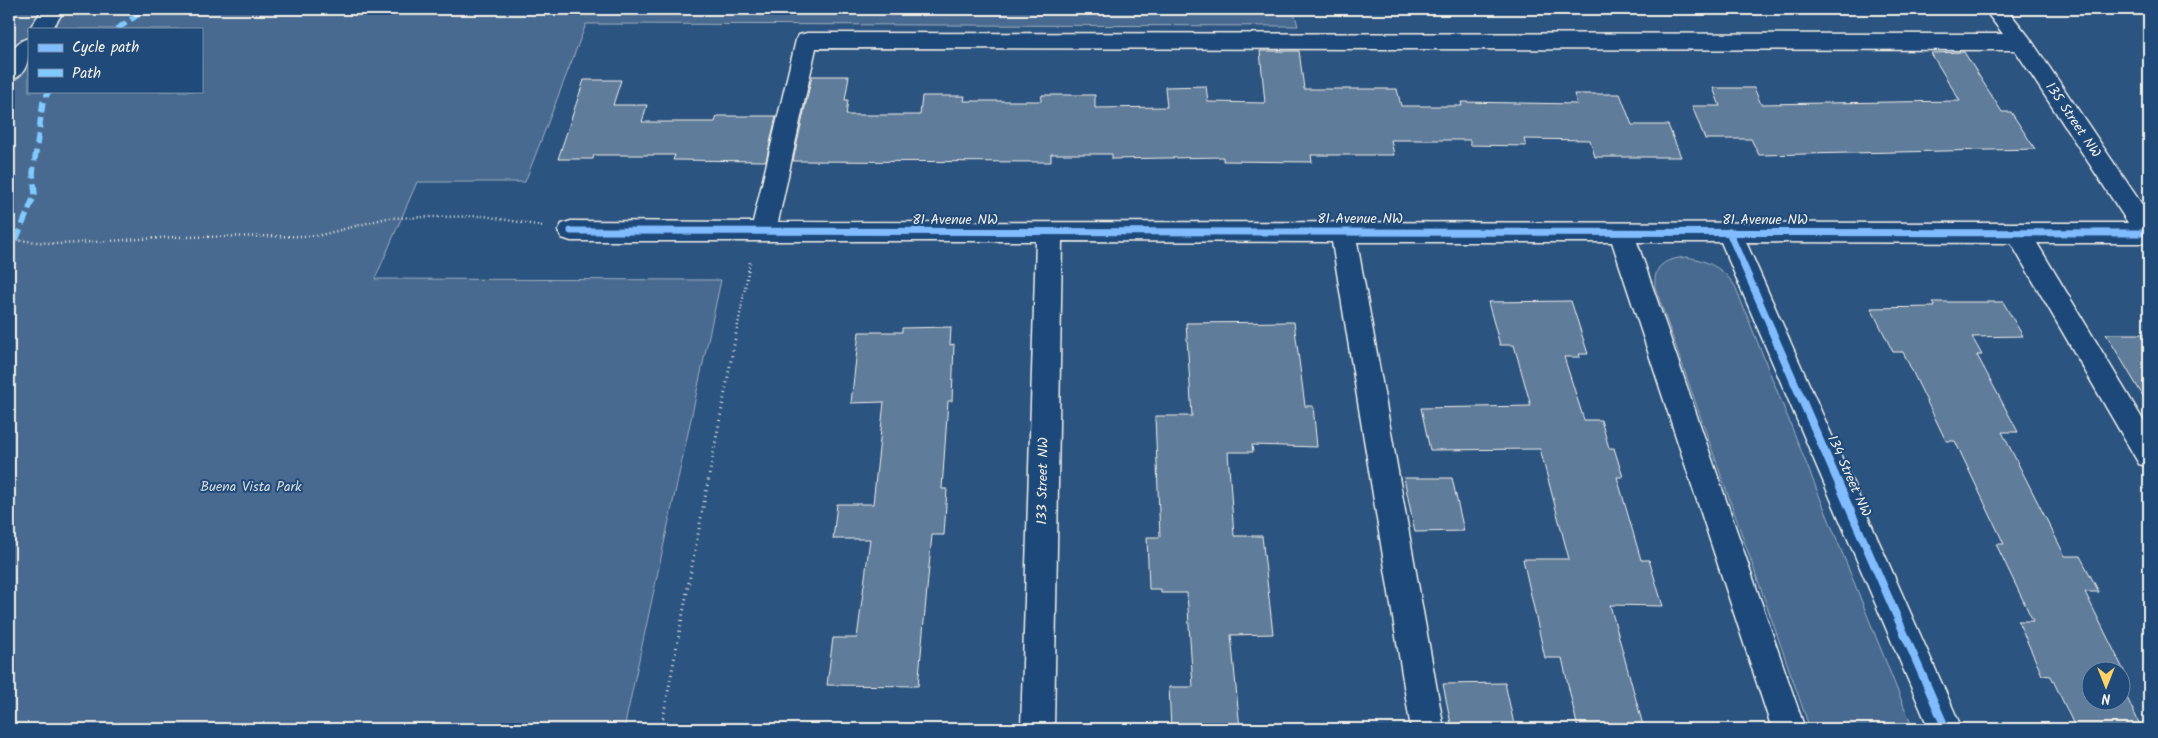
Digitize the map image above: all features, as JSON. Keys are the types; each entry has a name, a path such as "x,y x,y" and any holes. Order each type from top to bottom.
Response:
{"street":[{"path":"41,28 54,9"},
{"name":"135 Street NW","path":"1994,9 2021,42 2149,233"},
{"path":"763,231 807,40 2021,42"},
{"path":"9,73 28,46"},
{"name":"81 Avenue NW","path":"571,230 1049,233 2149,233"},
{"path":"1343,232 1427,729"},
{"path":"1621,232 1790,729"},
{"name":"134 Street NW","path":"1728,232 1946,729"},
{"name":"133 Street NW","path":"1037,729 1049,233"},
{"path":"2018,233 2149,455"}],"path":[{"path":"9,237 16,240 59,244 175,237 317,236 387,218 484,216 571,230"},
{"path":"661,729 750,262 763,231"}],"green space":[{"name":"Buena Vista Park","path":"9,9 1293,9 1298,26 586,24 525,182 417,182 375,279 721,280 624,729 9,729"},
{"path":"1687,257 1714,266 1725,274 1735,286 1913,729 1810,729 1655,287 1656,273 1662,264 1673,259"}],"building":[{"path":"1260,51 1299,51 1304,89 1397,89 1401,106 1462,106 1461,102 1577,104 1574,94 1620,94 1632,125 1668,125 1681,157 1595,157 1590,140 1524,139 1526,146 1470,145 1470,140 1391,140 1394,155 1311,155 1312,162 1223,161 1223,157 1112,159 1112,154 1051,154 1051,162 793,161 812,76 849,76 845,100 848,100 846,115 920,115 922,96 965,96 964,101 1041,101 1042,95 1095,95 1095,108 1167,107 1165,87 1206,86 1208,102 1265,103"},
{"path":"1964,52 2002,112 2011,112 2035,149 1759,155 1751,139 1705,139 1692,106 1720,106 1713,88 1754,88 1761,104 1960,101 1931,53"},
{"path":"584,80 621,80 613,105 647,105 642,122 715,122 717,116 776,116 766,161 673,160 675,155 594,155 593,159 558,159"},
{"path":"1571,301 1588,354 1579,354 1580,357 1564,357 1584,420 1601,420 1609,448 1614,448 1623,477 1617,477 1641,560 1649,560 1663,606 1610,605 1644,729 1578,729 1562,658 1545,658 1523,559 1569,559 1540,449 1430,450 1421,408 1531,406 1514,345 1500,345 1488,302"},
{"path":"1932,302 2003,302 2023,336 1972,337 1982,355 1977,355 2018,432 2002,432 2065,556 2080,556 2099,592 2085,592 2119,660 2080,660 2080,710 2130,710 2130,704 2142,729 2075,727 2051,676 2042,675 2018,621 2033,621 1996,544 2004,544 1955,441 1946,441 1903,352 1893,352 1871,308 1935,307"},
{"path":"1294,322 1305,406 1313,406 1317,447 1252,445 1253,452 1228,452 1234,536 1262,536 1273,634 1231,635 1240,729 1171,729 1169,687 1193,687 1187,593 1161,593 1161,589 1149,589 1147,537 1160,537 1155,416 1192,416 1186,323"},
{"path":"951,327 950,345 954,344 952,401 948,401 942,489 947,489 944,535 932,535 918,686 827,685 833,638 857,638 870,539 833,539 837,504 873,504 884,402 851,403 859,332 902,332 902,328"},
{"path":"2106,334 2149,334 2149,406"},
{"path":"1404,478 1452,478 1464,531 1415,532"},
{"path":"1505,683 1515,729 1452,729 1443,684"}],"marked path":[{"path":"118,28 146,9"},
{"path":"16,240 35,194 33,173 43,102 48,92"}],"cycle path":[{"path":"571,231 2149,233"},
{"path":"1729,232 1946,729"}]}
